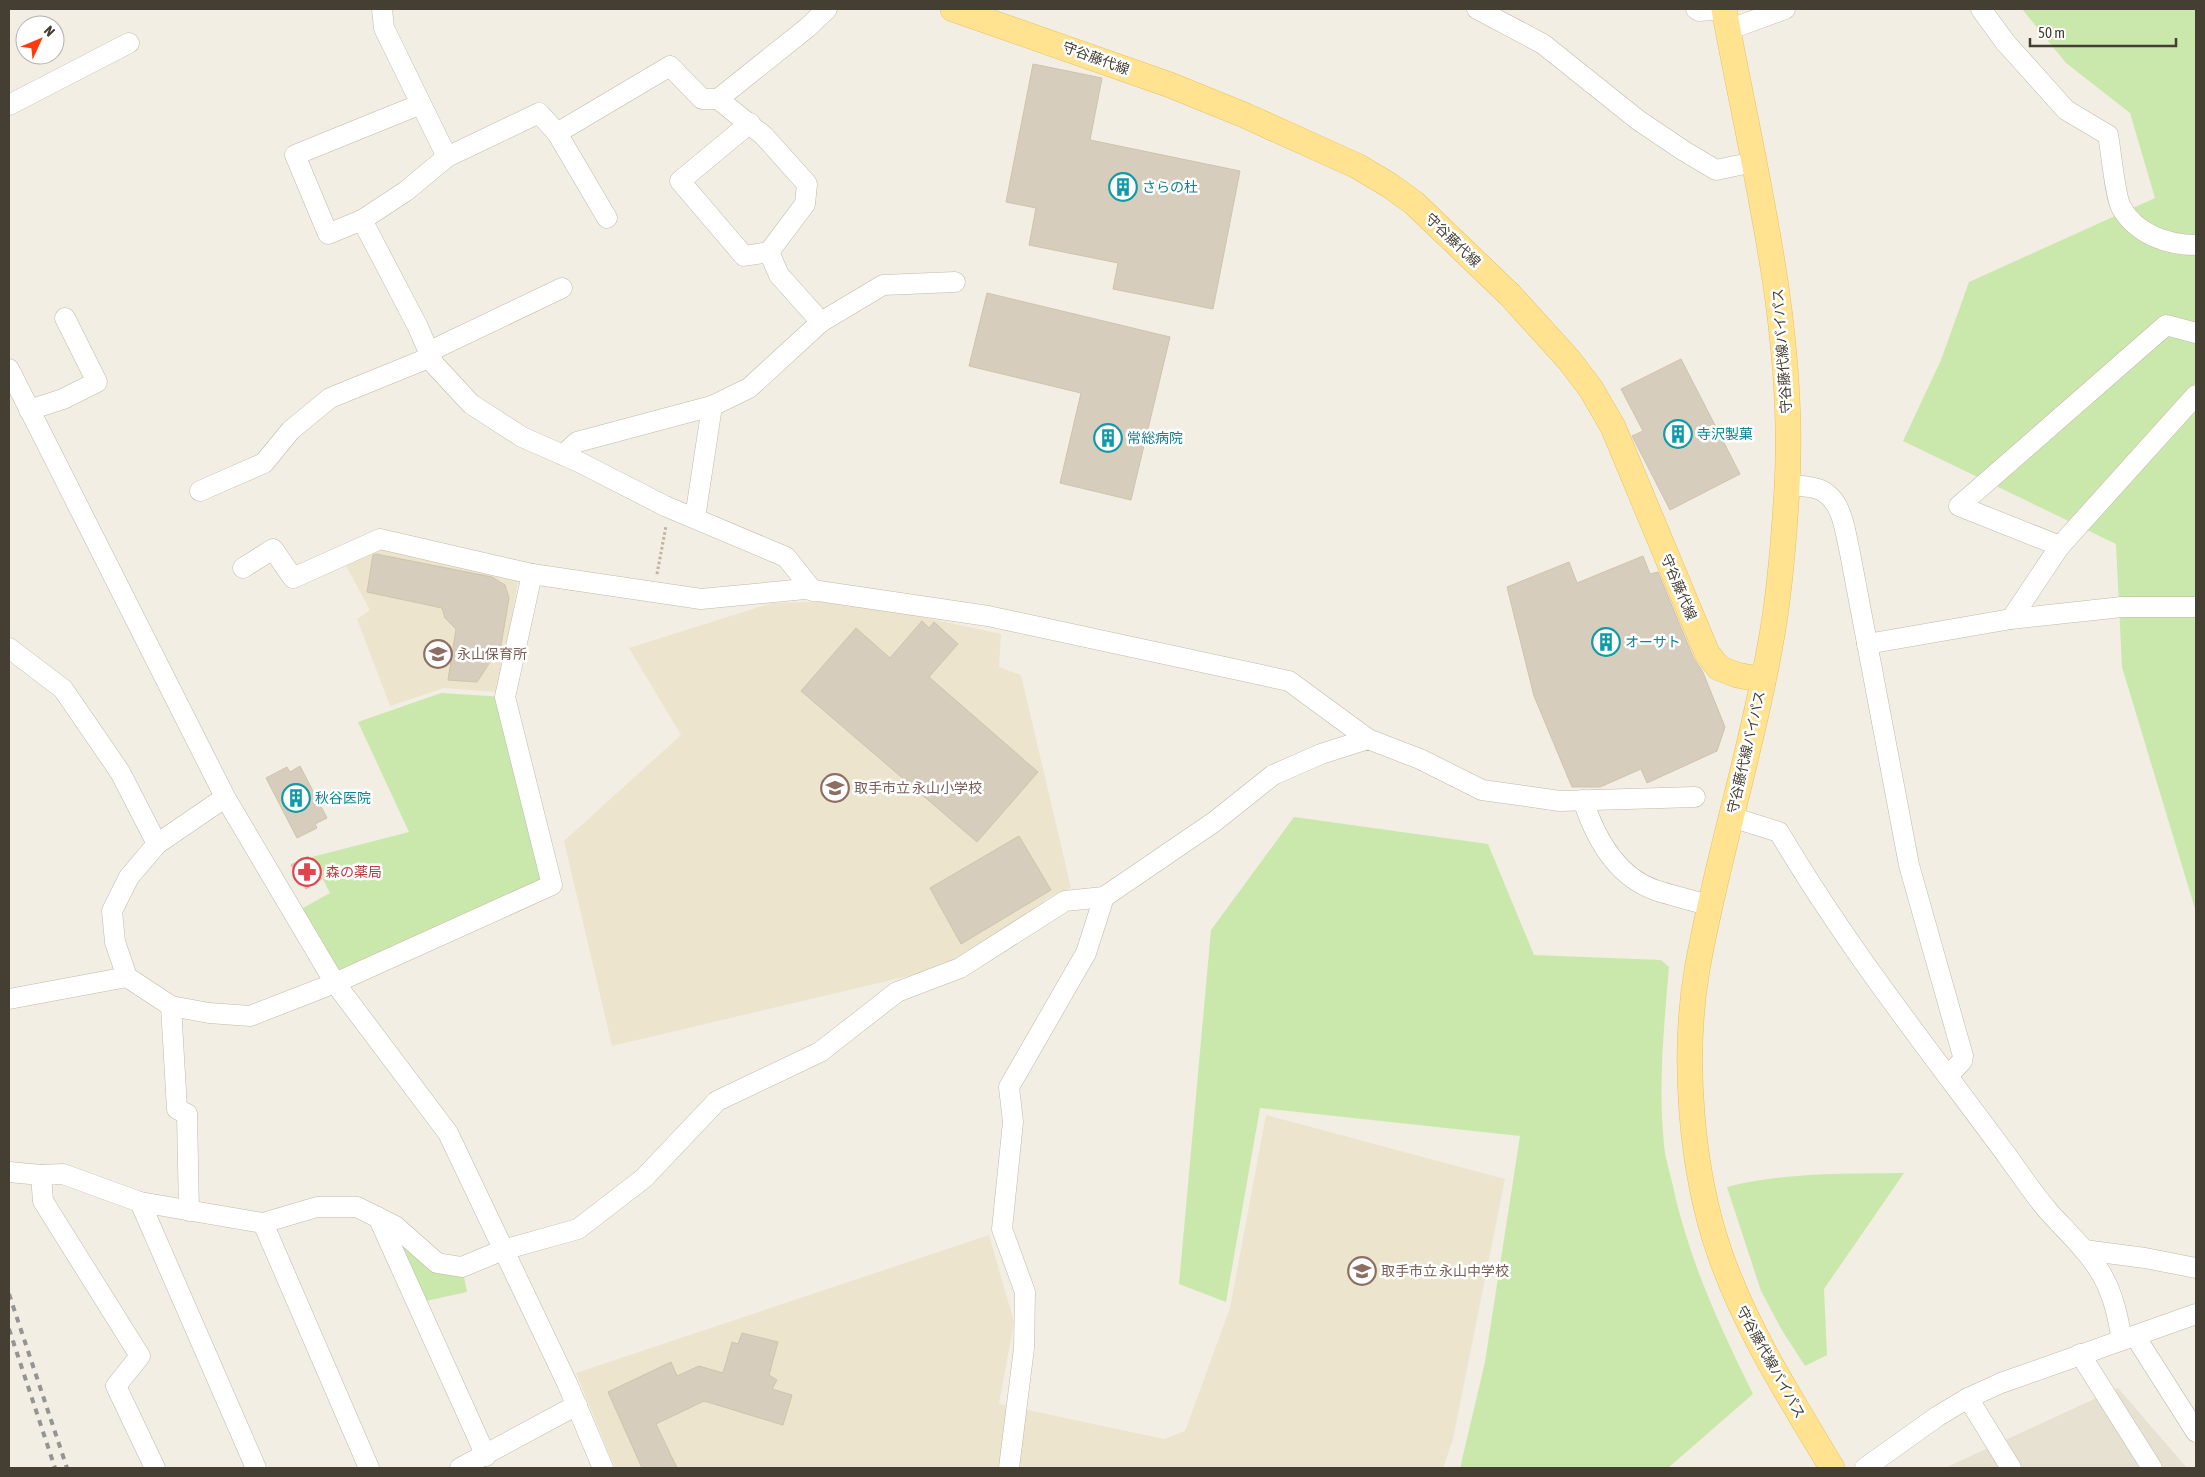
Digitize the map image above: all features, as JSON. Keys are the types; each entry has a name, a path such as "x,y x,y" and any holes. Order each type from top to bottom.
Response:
{"main road":[{"name":"守谷藤代線","path":"953,9 1170,85 1244,115 1357,166 1414,203 1510,294 1569,360 1591,389 1612,426 1707,653 1719,668 1737,675 1763,680"},
{"name":"守谷藤代線バイパス","path":"1725,16 1777,286 1786,385 1787,484 1771,644 1696,973 1691,1033 1690,1082 1694,1136 1705,1195 1719,1250 1737,1301 1766,1357 1832,1468"}],"street":[{"path":"382,9 384,28 447,157"},
{"path":"718,99 807,28 827,9"},
{"path":"1477,9 1543,44 1638,120 1716,170 1754,162"},
{"path":"1696,9 1725,16 1785,9"},
{"path":"1981,9 2005,42 2066,110 2108,135 2120,206 2134,224 2151,236 2180,245 2196,244"},
{"path":"9,105 129,43"},
{"path":"558,133 670,66 702,99 718,99 750,122 808,184 805,204 769,252 744,256 680,181 750,122"},
{"path":"421,104 295,155 328,234 362,220 406,191 447,157 538,113 558,133 607,218"},
{"path":"362,220 418,328 434,364 471,404 522,437 563,455 669,508 786,557 813,591"},
{"path":"769,252 780,275 821,322"},
{"path":"563,455 577,442 712,406 750,388 821,322 882,285 955,282"},
{"path":"200,491 264,463 291,430 330,398 430,354 562,288"},
{"path":"29,410 63,399 97,382 65,318"},
{"path":"2060,546 1959,506 2166,325 2196,334"},
{"path":"9,370 225,797 334,983 448,1133 576,1405 603,1468"},
{"path":"2011,619 2060,546 2196,395"},
{"path":"694,518 712,406"},
{"path":"1787,484 1820,490 1833,500 1841,513 1909,865 1963,1056 1962,1061 1948,1076"},
{"path":"243,568 273,549 292,578 380,539 532,574 701,599 805,590 988,616 1289,681 1368,739 1420,759 1482,790 1560,801 1695,796"},
{"path":"217,803 157,844 129,877 112,911 115,942 127,977 171,1006 209,1013 250,1016 334,983 552,885 505,697 532,574"},
{"path":"1867,644 2011,619 2122,607 2196,607"},
{"path":"9,648 62,689 120,772 157,844"},
{"path":"9,1172 41,1175 63,1174 140,1202 262,1223 317,1207 357,1207 396,1226 437,1263 462,1267 503,1250 578,1229 644,1178 717,1101 820,1052 897,992 960,968 1065,901 1104,897 1214,822 1273,775 1321,754 1368,739"},
{"path":"1583,800 1590,824 1602,846 1622,870 1635,880 1653,889 1710,906"},
{"path":"1731,817 1779,832 1847,939 2047,1210 2084,1250 2102,1274 2129,1338 2196,1432"},
{"path":"1008,1468 1024,1348 1025,1292 1002,1229 1012,1122 1009,1087 1086,953 1104,897"},
{"path":"9,999 127,977"},
{"path":"171,1006 177,1109 187,1114 189,1211"},
{"path":"41,1175 43,1201 140,1356 116,1386 155,1468"},
{"path":"140,1202 256,1468"},
{"path":"378,1218 486,1456"},
{"path":"262,1223 369,1468"},
{"path":"2084,1250 2145,1258 2196,1268"},
{"path":"1865,1468 1938,1416 1968,1398 2000,1383 2196,1314"},
{"path":"2080,1354 2152,1468"},
{"path":"1968,1398 2011,1468"},
{"path":"460,1468 486,1456 576,1405"}],"path":[{"path":"653,592 669,508"}],"shaded area":[{"name":"永山保育所","path":"379,547 518,581 498,692 444,688 390,706 357,619 370,610 344,562"},
{"name":"取手市立 永山小学校","path":"848,601 1001,634 999,667 1021,675 1071,888 1049,897 996,938 938,969 612,1046 564,841 681,735 629,648 772,603"},
{"name":"取手市立 永山中学校","path":"1266,1115 1505,1179 1453,1439 1443,1468 615,1468 576,1373 989,1235 1014,1322 999,1404 1164,1439 1185,1431 1230,1308"},
{"path":"2118,1388 2187,1468 1945,1468"}],"green space":[{"path":"2022,9 2196,9 2196,912 2122,667 2116,544 1903,441 1941,360 1969,282 2155,198 2130,113 2066,63"},
{"path":"441,693 505,697 552,885 335,983 294,913 330,893 312,857 409,832 358,722"},
{"path":"1294,817 1488,844 1534,955 1661,960 1669,967 1662,1078 1662,1123 1665,1154 1679,1210 1696,1264 1717,1317 1753,1394 1668,1468 1460,1468 1485,1362 1520,1136 1260,1108 1226,1302 1179,1284 1211,930"},
{"path":"1904,1173 1824,1289 1827,1355 1805,1366 1783,1332 1761,1291 1727,1187 1793,1176"},
{"path":"395,1226 462,1267 467,1292 417,1303"}],"building":[{"name":"さらの杜","path":"1033,64 1102,78 1090,140 1240,171 1213,309 1113,289 1118,263 1029,245 1036,208 1006,202"},
{"name":"常総病院","path":"987,293 1170,337 1131,500 1060,483 1081,393 969,366"},
{"name":"寺沢製菓","path":"1681,359 1740,474 1670,510 1632,436 1643,431 1621,389"},
{"path":"376,554 492,577 505,585 509,598 501,645 477,682 448,680 456,629 445,618 442,608 367,592 373,555"},
{"name":"オーサト","path":"1643,556 1650,574 1658,572 1694,659 1702,670 1725,727 1717,751 1647,783 1641,769 1600,787 1572,787 1534,696 1507,587 1569,562 1577,583"},
{"path":"922,621 929,628 934,622 958,644 929,677 1038,772 977,842 801,691 856,628 890,658"},
{"name":"秋谷医院","path":"300,766 327,818 315,824 317,828 297,838 266,778 287,767 290,772"},
{"path":"1019,836 1051,890 961,944 930,888"},
{"name":"森の薬局","path":"308,856 322,879 306,889 291,865"},
{"path":"742,1333 778,1342 769,1375 777,1380 772,1389 792,1395 783,1425 704,1401 656,1424 677,1468 642,1468 608,1392 671,1362 677,1376 699,1366 723,1373 732,1342 738,1344"}],"railway":[{"path":"9,1294 67,1468"},
{"path":"9,1329 55,1468"}],"place":[{"name":"さらの杜","path":"1123,187"},
{"name":"寺沢製菓","path":"1678,434"},
{"name":"常総病院","path":"1108,438"},
{"name":"オーサト","path":"1606,642"},
{"name":"永山保育所","path":"438,654"},
{"name":"取手市立 永山小学校","path":"835,788"},
{"name":"秋谷医院","path":"296,798"},
{"name":"森の薬局","path":"307,872"},
{"name":"取手市立 永山中学校","path":"1362,1271"}]}
